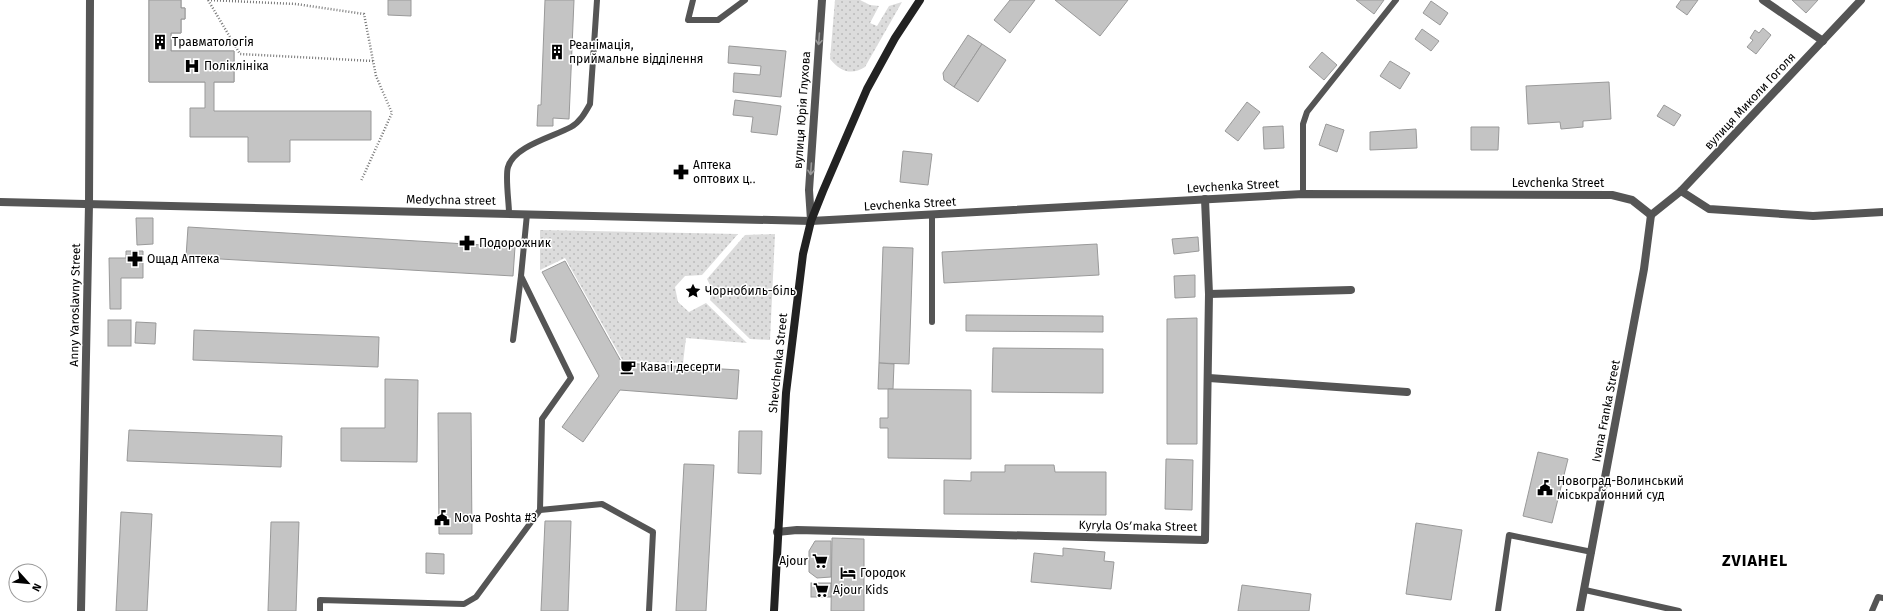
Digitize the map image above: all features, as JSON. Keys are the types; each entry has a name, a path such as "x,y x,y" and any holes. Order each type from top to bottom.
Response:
{"main road":[{"name":"Shevchenka Street","path":"774,611 777,532 786,393 803,254 811,221 867,89 895,38 920,0"}],"street":[{"name":"Anny Yaroslavny Street","path":"81,611 89,204 90,0"},
{"name":"вулиця Юрія Глухова","path":"811,221 809,190 822,0"},
{"path":"1763,0 1823,41"},
{"name":"вулиця Миколи Гоголя","path":"1651,215 1681,191 1861,0"},
{"path":"1681,191 1710,209 1813,216 1883,212"},
{"name":"Levchenka Street","path":"811,221 1303,194 1612,195 1632,200 1651,215"},
{"name":"Kyryla Osʹmaka Street","path":"777,532 797,530 1205,540 1209,378 1209,294 1205,199"},
{"name":"Medychna street","path":"0,202 811,221"},
{"name":"Ivana Franka Street","path":"1580,611 1644,268 1651,215"},
{"path":"1209,294 1351,290"},
{"path":"1209,378 1407,392"}],"lane":[{"path":"509,213 508,168 516,155 535,143 572,126 582,118 590,104 597,0"},
{"path":"693,0 688,20 718,20 745,0"},
{"path":"1303,194 1303,124 1307,112 1396,0"},
{"path":"513,340 527,214"},
{"path":"932,215 932,322"},
{"path":"320,611 320,600 464,604 470,602 540,510 542,419 571,378 521,276"},
{"path":"540,510 602,504 653,532 649,611"},
{"path":"1498,611 1509,535 1592,552"},
{"path":"1585,590 1679,611"},
{"path":"1872,611 1878,597 1883,598"}],"path":[{"path":"208,0 240,54 373,61"},
{"path":"208,0 296,4 364,14 376,76 392,113 361,181"}],"shaded area":[{"path":"835,0 860,0 870,5 879,6 870,23 877,26 889,6 902,2 865,67 860,70 850,72 846,71 838,67 830,59"},
{"path":"540,230 738,234 702,275 685,276 675,287 678,302 689,312 706,303 747,343 686,338 683,363 623,361 565,258 540,270"},
{"path":"775,234 770,340 750,339 710,300 712,289 707,279 745,235"}],"building":[{"name":"Травматологія","path":"149,0 181,0 181,8 185,8 185,19 181,19 181,33 171,33 171,51 234,51 234,82 149,82"},
{"name":"Поліклініка","path":"149,0 181,0 181,8 185,8 185,19 181,19 181,33 171,33 171,51 234,51 234,82 214,82 214,111 371,111 371,140 290,140 290,162 248,162 248,137 190,137 190,108 205,108 205,82 149,82"},
{"path":"388,0 411,0 411,16 388,15"},
{"name":"Реанімація, приймальне відділення","path":"545,0 574,0 569,119 553,118 553,126 537,126 538,105 541,105"},
{"path":"1010,0 1035,0 1010,33 994,20"},
{"path":"1055,0 1128,0 1100,36"},
{"path":"1356,0 1384,0 1374,14"},
{"path":"1681,0 1698,0 1687,15 1676,7"},
{"path":"1792,0 1818,0 1806,13"},
{"path":"1431,1 1448,13 1440,25 1423,13"},
{"path":"1763,28 1771,35 1756,54 1747,47 1753,40 1750,38 1755,30 1759,33"},
{"path":"1422,29 1439,41 1431,51 1415,39"},
{"path":"968,35 982,44 954,87 944,80 943,73"},
{"path":"982,44 1006,60 978,102 954,87"},
{"path":"729,46 786,51 781,97 733,92 734,73 760,75 761,66 728,63"},
{"path":"1322,52 1337,65 1324,80 1309,67"},
{"path":"1390,61 1410,73 1400,89 1380,76"},
{"path":"1609,82 1611,119 1583,121 1583,127 1561,129 1560,122 1528,124 1526,86"},
{"path":"735,100 781,106 777,135 751,132 753,117 733,115"},
{"path":"1247,102 1260,112 1238,141 1225,131"},
{"path":"1664,105 1681,115 1674,126 1657,116"},
{"path":"1326,124 1344,130 1337,152 1319,145"},
{"path":"1283,126 1284,148 1264,149 1263,127"},
{"path":"1471,127 1499,127 1498,150 1471,150"},
{"path":"1416,129 1417,148 1370,150 1370,132"},
{"path":"903,151 932,154 928,185 900,182"},
{"path":"136,218 153,218 153,244 137,245"},
{"path":"188,227 515,247 513,276 186,257"},
{"path":"1198,237 1199,251 1174,254 1172,239"},
{"path":"1097,244 1099,275 944,283 942,252"},
{"path":"883,247 913,248 909,364 879,363"},
{"path":"126,251 143,251 143,278 121,278 121,309 110,309 109,258 126,258"},
{"path":"565,261 622,363 739,370 737,399 620,390 583,442 562,427 599,376 542,272"},
{"path":"1195,275 1195,297 1175,298 1174,276"},
{"path":"966,315 1103,316 1103,332 966,331"},
{"path":"1197,318 1197,444 1167,444 1167,319"},
{"path":"108,320 131,320 131,346 108,346"},
{"path":"136,322 156,323 155,344 135,343"},
{"path":"194,330 379,337 378,367 193,360"},
{"path":"993,348 1103,349 1103,393 992,392"},
{"path":"879,363 894,364 893,389 878,389"},
{"path":"385,379 418,380 417,462 341,461 341,428 385,428"},
{"path":"888,389 971,390 971,459 888,458 888,428 880,428 880,418 888,418"},
{"path":"438,413 471,413 472,534 439,534"},
{"path":"129,430 282,436 281,467 127,461"},
{"path":"739,431 762,431 761,474 738,473"},
{"name":"Новоград-Волинський міськрайонний суд","path":"1538,452 1568,459 1552,523 1523,516"},
{"path":"1166,459 1193,460 1192,510 1165,509"},
{"path":"684,464 714,465 706,611 676,611"},
{"path":"1005,465 1054,465 1055,472 1106,472 1106,515 944,514 944,480 971,481 971,472 1005,472"},
{"path":"121,512 152,514 147,611 116,611"},
{"path":"545,521 571,521 568,611 541,611"},
{"path":"271,522 299,522 296,611 268,611"},
{"path":"1416,523 1462,530 1451,600 1406,594"},
{"name":"Городок","path":"832,538 864,539 864,611 831,611"},
{"name":"Ajour","path":"815,541 831,541 831,577 817,578 809,572 809,551"},
{"path":"1063,548 1105,552 1104,561 1114,562 1111,589 1031,582 1034,553 1063,556"},
{"path":"426,553 444,554 444,574 426,573"},
{"name":"Ajour Kids","path":"811,583 831,583 831,597 811,597"},
{"path":"1242,585 1311,594 1309,611 1238,611"}],"place":[{"name":"Травматологія","path":"160,42"},
{"name":"Реанімація, приймальне відділення","path":"557,52"},
{"name":"Поліклініка","path":"192,66"},
{"name":"Аптека оптових ц‥","path":"681,172"},
{"name":"Подорожник","path":"467,243"},
{"name":"Ощад Аптека","path":"135,259"},
{"name":"Чорнобиль-біль","path":"693,291"},
{"name":"Кава і десерти","path":"628,367"},
{"name":"Новоград-Волинський міськрайонний суд","path":"1545,488"},
{"name":"Nova Poshta #3","path":"442,518"},
{"name":"Ajour","path":"820,561"},
{"name":"Городок","path":"848,573"},
{"name":"Ajour Kids","path":"821,590"}],"district":[{"name":"ZVIAHEL","path":"1755,560"}]}
